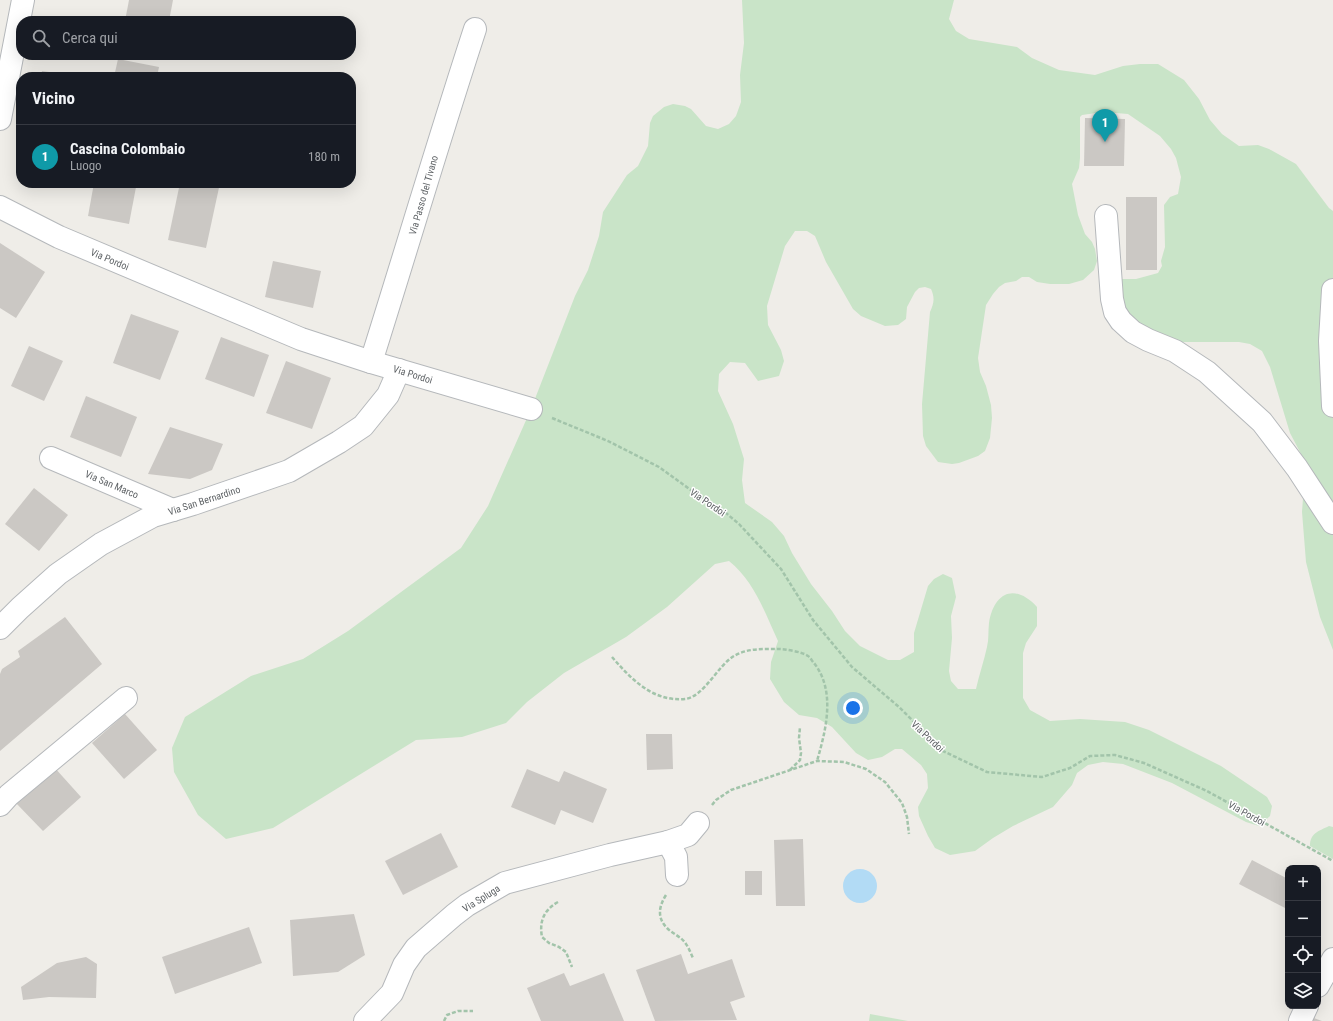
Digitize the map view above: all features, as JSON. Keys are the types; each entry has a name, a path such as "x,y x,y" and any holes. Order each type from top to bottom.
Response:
{"street":[{"path":"20,16 23,0"},
{"name":"Via Passo del Tivano","path":"371,362 410,239 447,114 475,29"},
{"path":"0,119 16,36"},
{"name":"Via Pordoi","path":"0,207 59,237 302,339 371,362 531,409"},
{"path":"1106,216 1112,300 1115,312 1121,321 1133,332 1175,351 1207,372 1262,422 1296,468 1333,523"},
{"path":"1333,290 1330,341 1333,406"},
{"name":"Via San Bernardino","path":"0,628 58,574 101,544 153,516 289,471 339,442 363,426 388,395 399,370"},
{"name":"Via San Marco","path":"51,458 173,510"},
{"path":"0,805 9,795 126,698"},
{"name":"Via Spluga","path":"365,1021 392,993 404,965 416,948 454,915 505,883 610,855 668,842 688,835 698,823"},
{"path":"668,842 676,857 677,875"},
{"path":"1321,981 1333,959"},
{"path":"1300,1021 1306,1009"}],"path":[{"name":"Via Pordoi","path":"531,409 608,441 659,467 695,493 720,508 739,524 781,569 813,620 852,667 899,707 943,751 987,772 1042,777 1070,768 1090,756 1115,755 1144,763 1207,791 1333,861"},
{"path":"612,656 628,674 648,691 667,698 686,699 702,690 722,666 734,655 758,648 784,649 808,655 820,670 827,695 826,731 817,761"},
{"path":"789,770 800,760 800,728"},
{"path":"698,823 716,800 731,790 817,761 844,762 866,769 885,782 902,803 907,817 909,834"},
{"path":"677,875 660,909 661,918 667,928 686,943 693,958"},
{"path":"558,902 549,907 544,915 540,926 542,937 549,943 559,946 566,952 572,967"},
{"path":"444,1021 446,1015 458,1011 473,1011"}],"green space":[{"path":"742,0 954,0 949,19 956,31 969,39 1017,47 1032,58 1059,70 1095,75 1123,66 1158,64 1184,80 1199,99 1210,120 1222,134 1239,146 1258,145 1269,149 1296,164 1329,208 1333,211 1333,650 1320,617 1306,562 1302,512 1305,471 1301,454 1290,433 1270,367 1262,351 1250,344 1239,342 1168,342 1121,316 1118,279 1136,279 1158,273 1162,266 1161,261 1165,247 1164,205 1170,197 1178,194 1181,177 1176,158 1171,149 1160,136 1128,114 1103,112 1082,115 1080,117 1079,168 1072,184 1078,215 1085,234 1092,242 1095,249 1097,261 1094,270 1083,280 1069,284 1050,284 1037,282 1029,277 1022,277 1016,281 1005,283 999,287 986,305 978,358 980,372 986,386 991,405 992,418 990,438 985,451 978,456 959,463 952,464 938,462 926,446 923,436 922,404 930,312 934,300 931,289 925,287 919,288 915,292 907,307 906,319 898,325 885,326 861,316 853,309 826,262 815,236 807,231 795,231 785,246 767,306 768,325 781,350 784,361 779,376 758,381 745,363 730,362 719,374 718,391 733,424 744,459 742,480 745,503 772,522 784,536 792,553 811,584 845,631 860,646 888,660 900,660 914,652 914,633 928,586 934,579 943,574 952,578 956,597 951,616 952,638 949,671 951,681 958,689 976,689 988,644 989,623 992,612 1001,598 1007,594 1013,593 1021,595 1037,607 1037,626 1026,643 1023,653 1023,698 1030,710 1050,721 1080,719 1125,722 1149,730 1221,766 1267,797 1272,806 1270,816 1259,826 1246,822 1172,783 1123,764 1103,762 1088,765 1077,773 1072,785 1053,807 1013,826 975,851 950,855 935,848 919,816 918,807 928,788 927,774 921,765 902,749 895,749 882,757 868,760 856,753 832,727 817,718 799,715 784,702 770,679 771,662 778,641 752,588 738,569 729,561 715,564 667,607 626,637 564,673 527,702 506,723 462,737 416,740 273,828 226,839 198,815 174,772 172,748 185,717 251,676 303,659 348,631 461,548 488,506 531,409 575,296 588,270 599,236 603,212 627,175 638,166 648,146 650,123 653,116 664,107 673,104 685,106 691,109 706,126 718,129 729,124 736,116 741,102 740,75 744,43"},
{"path":"1329,826 1333,827 1333,859 1310,846 1313,835"},
{"path":"870,1014 908,1021 869,1021"}],"water":[{"path":"863,869 872,874 876,879 876,893 872,898 867,902 857,903 853,902 844,893 843,883 844,879 853,870"}],"building":[{"path":"129,0 173,0 170,16 126,16"},
{"path":"118,60 159,67 158,72 115,72"},
{"path":"1085,118 1125,119 1124,166 1084,166"},
{"path":"93,188 136,188 129,224 88,216"},
{"path":"179,188 219,188 206,248 168,240"},
{"path":"1126,197 1157,197 1157,270 1126,270"},
{"path":"0,243 45,272 16,318 0,308"},
{"path":"273,261 321,271 313,308 265,297"},
{"path":"131,314 179,331 160,380 113,363"},
{"path":"221,337 269,355 254,397 205,379"},
{"path":"29,346 63,361 44,401 11,386"},
{"path":"286,361 331,378 312,429 266,413"},
{"path":"86,396 137,417 121,457 70,437"},
{"path":"170,427 223,444 212,470 190,479 148,474"},
{"path":"34,488 68,515 39,551 5,524"},
{"path":"65,617 102,664 0,751 0,674 2,669 20,657 18,651"},
{"path":"125,714 157,750 124,779 92,743"},
{"path":"646,734 672,734 673,769 647,770"},
{"path":"54,767 81,797 43,831 15,802"},
{"path":"527,769 559,782 564,771 607,789 593,823 561,810 555,825 511,807"},
{"path":"441,833 458,867 403,895 385,861"},
{"path":"803,839 805,906 776,906 774,840"},
{"path":"1252,860 1285,877 1285,908 1239,884"},
{"path":"745,871 762,871 762,895 745,895"},
{"path":"354,914 365,955 338,972 293,976 290,920"},
{"path":"249,927 262,963 175,994 162,957"},
{"path":"681,954 688,974 732,959 745,997 730,1002 737,1020 655,1021 636,970"},
{"path":"86,957 97,964 96,998 49,997 23,1000 21,987 57,963"},
{"path":"564,973 570,986 604,973 624,1021 541,1021 527,988"},
{"path":"1311,1017 1322,1021 1309,1021"}],"place":[{"name":"Cascina Colombaio","path":"1105,142"}]}
